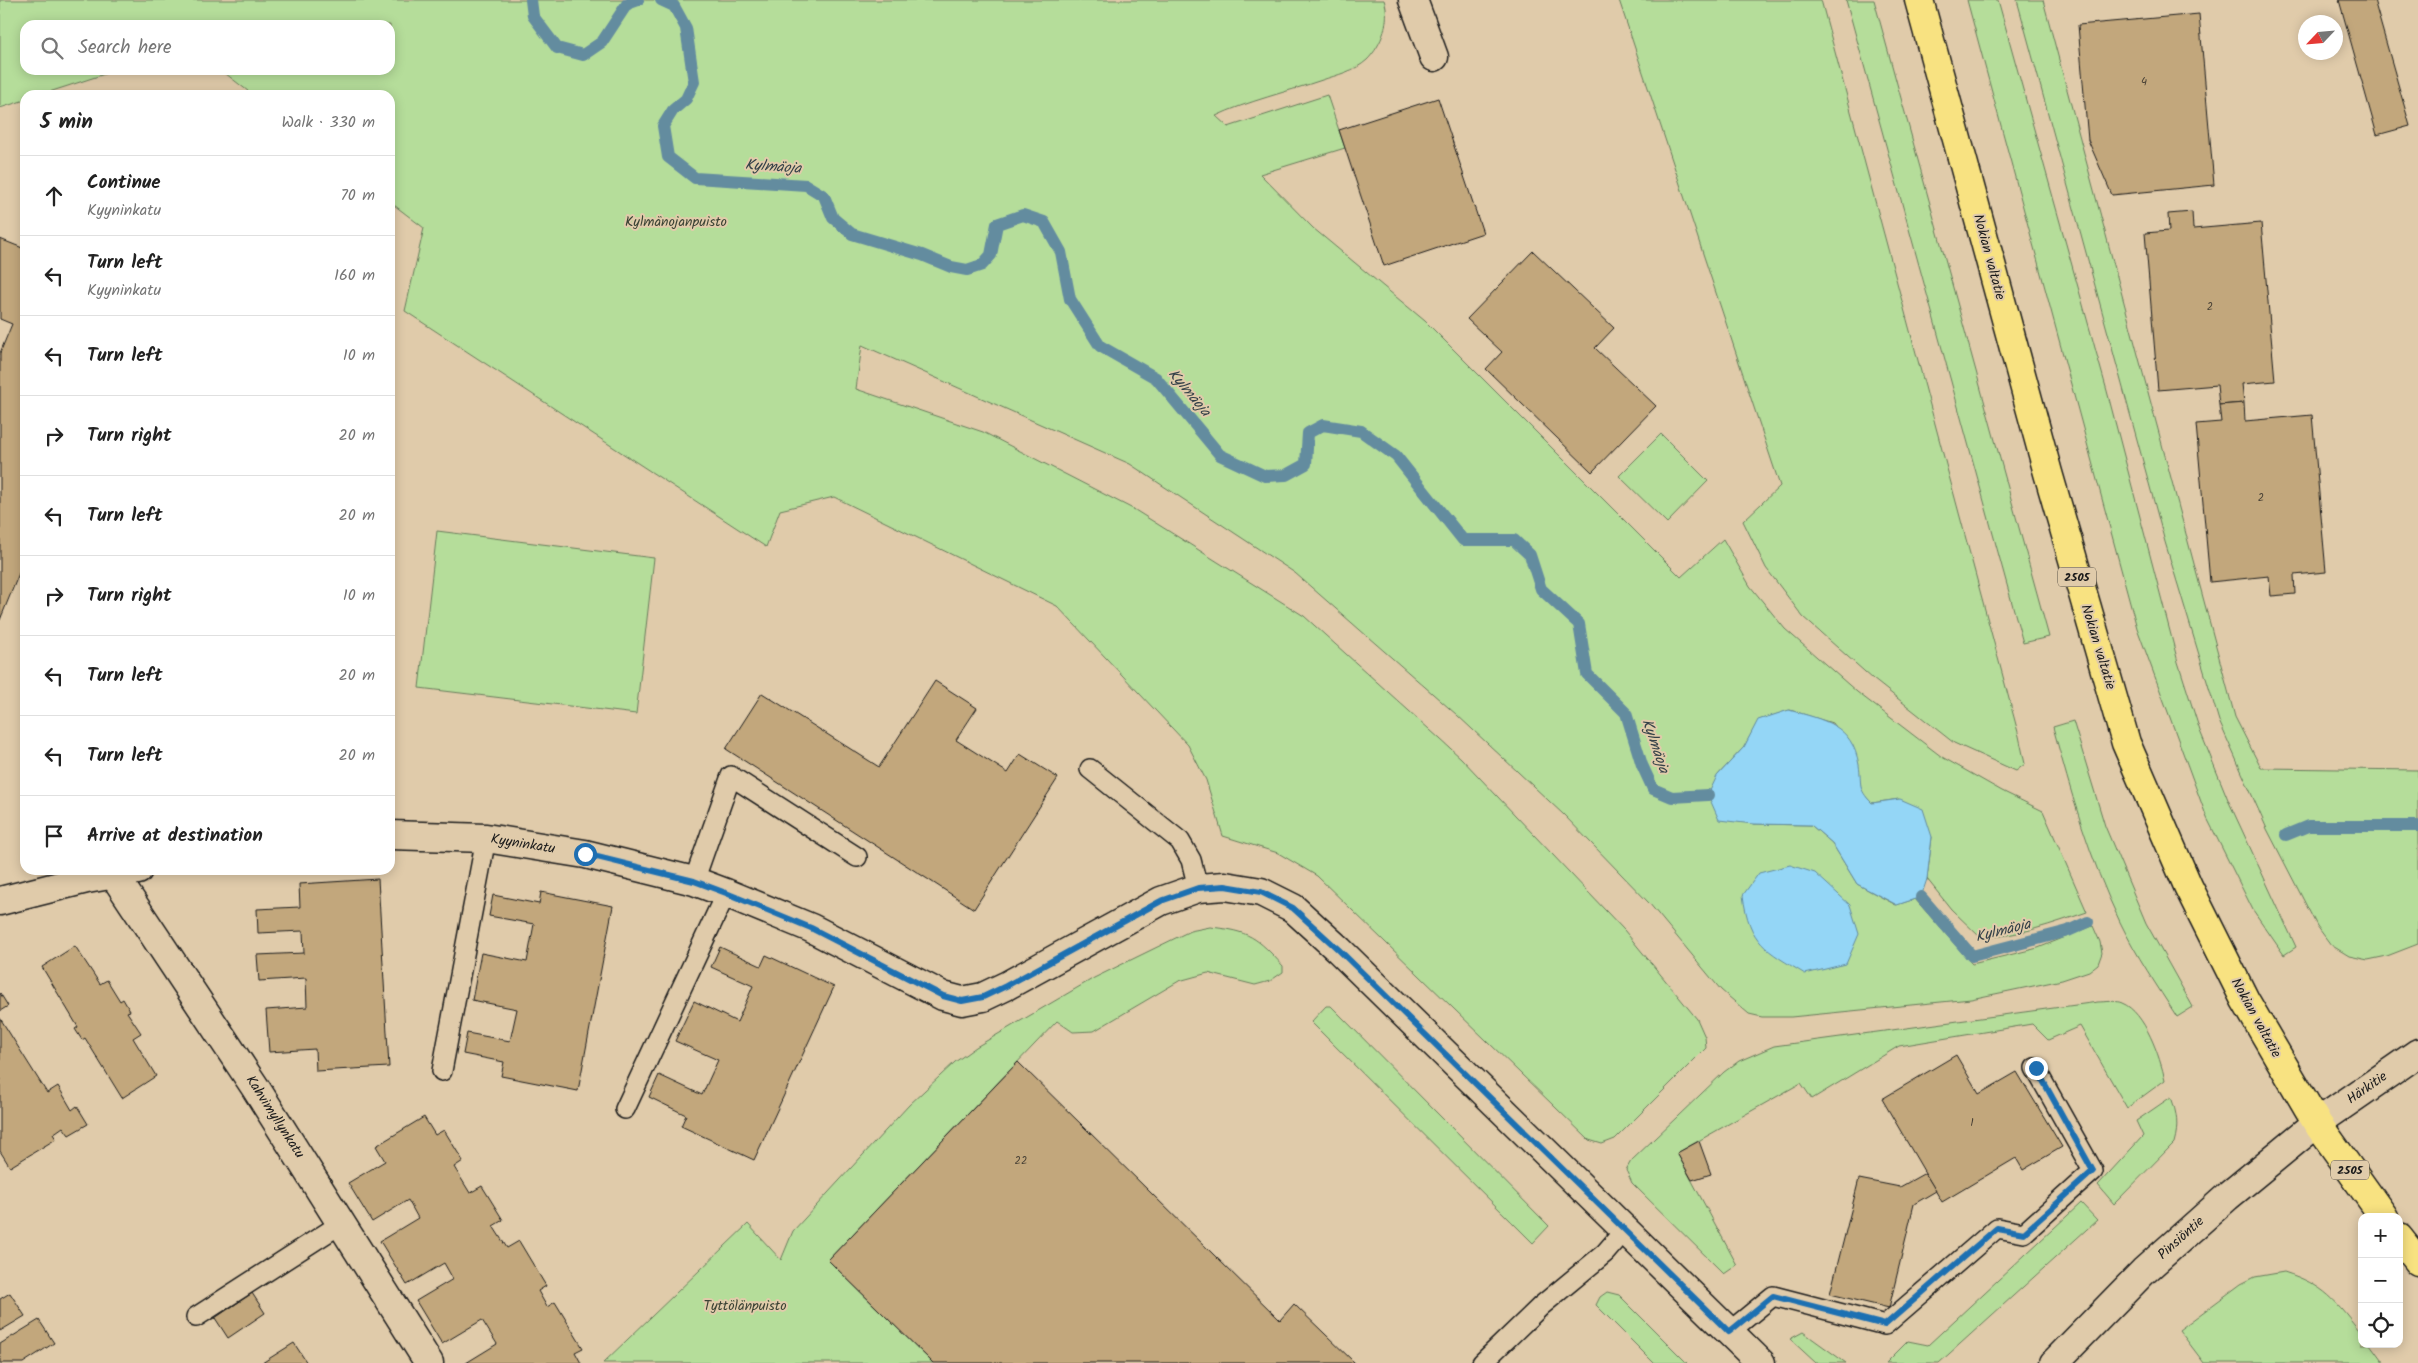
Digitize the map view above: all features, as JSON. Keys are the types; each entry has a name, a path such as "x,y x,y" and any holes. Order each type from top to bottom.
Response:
{"main road":[{"name":"Nokian valtatie","path":"1918,0 2048,473 2126,743 2188,886 2237,986 2317,1123 2381,1213"},
{"path":"2403,1243 2418,1262"}],"street":[{"path":"1413,0 1434,57"},
{"name":"Kyyninkatu","path":"395,835 486,838 585,854 694,881 811,928 928,990 962,1001 983,997 1006,986 1161,901 1198,888 1225,886 1261,892 1293,908 1339,950 1761,1363"},
{"path":"0,901 109,875"},
{"name":"Kahvimyllynkatu","path":"128,875 224,1039 429,1363"},
{"name":"Härkitie","path":"2317,1123 2418,1053"},
{"name":"Pinsiöntie","path":"2054,1363 2144,1271 2227,1197 2317,1123"}],"lane":[{"path":"1090,769 1180,842 1191,860 1198,888"},
{"path":"694,881 731,776 857,857"},
{"path":"442,1072 486,838"},
{"path":"625,1109 726,893"},
{"path":"1729,1332 1773,1296 1885,1325 1997,1228 2024,1233 2093,1171 2036,1068"},
{"path":"196,1317 342,1223"},
{"path":"1482,1363 1541,1306 1605,1253 1625,1230"}],"green space":[{"name":"Kylmänojanpuisto","path":"0,0 1384,0 1386,24 1384,32 1377,47 1362,64 1346,72 1254,101 1216,116 1228,127 1327,95 1345,148 1260,174 1313,228 1425,321 1681,577 1723,539 1750,586 1785,629 1857,692 1942,757 2002,791 2043,811 2087,912 2022,932 1981,938 1951,909 1927,879 1932,837 1899,799 1872,803 1861,792 1858,764 1832,723 1790,710 1759,720 1744,747 1717,776 1753,824 1811,825 1832,843 1857,884 1896,905 1915,899 1972,964 2038,948 2093,926 2100,942 2102,953 2098,964 2089,971 2062,980 1971,999 1791,1017 1762,1017 1749,1014 1721,990 1649,903 1564,815 1457,715 1295,573 1130,464 862,345 856,389 983,432 1135,510 1304,616 1461,758 1624,930 1697,1019 1705,1037 1706,1048 1615,1139 1602,1144 1589,1140 1317,876 1278,853 1223,836 1206,780 1188,745 1057,606 834,497 780,510 766,547 405,311 424,228 395,206 395,90 247,90 227,75 395,75 395,20 20,20 20,75 102,75 55,90 20,90 20,102 0,108"},
{"path":"1619,0 1821,0 2019,736 2025,764 2016,771 1954,743 1873,679 1803,617 1766,568 1743,521 1780,486"},
{"path":"1846,0 1874,0 2049,637 2023,643"},
{"path":"1967,0 1998,0 2107,391 2178,662 2200,731 2229,802 2296,947 2284,955 2253,910 2207,818 2137,628"},
{"path":"2017,0 2043,0 2235,717 2261,768 2418,770 2418,944 2387,956 2368,960 2349,956 2331,945 2317,926 2267,829 2219,721 2165,542"},
{"path":"1661,434 1708,481 1667,523 1619,476"},
{"path":"437,531 654,558 636,714 419,688"},
{"path":"2073,721 2105,826 2146,923 2193,1007 2177,1017 2126,934 2109,899 2090,850 2053,727"},
{"name":"Tyttölänpuisto","path":"1210,927 1243,933 1251,937 1266,948 1283,966 1283,972 1270,981 1255,985 1208,973 1179,981 1094,1031 1073,1032 1057,1021 828,1260 933,1363 603,1363 748,1224 781,1260 793,1231 909,1105 955,1062 976,1047 1094,978 1190,931"},
{"path":"2098,1002 2120,1002 2138,1016 2150,1036 2163,1070 2165,1080 2127,1108 2080,1026 2048,1040 2032,1024 1899,1046 1812,1099 1801,1083 1677,1153 1737,1265 1724,1274 1632,1183 1626,1170 1631,1161 1724,1072 1739,1061 1774,1046"},
{"path":"1326,1006 1331,1006 1549,1226 1533,1243 1311,1022"},
{"path":"2171,1097 2177,1120 2174,1143 2114,1204 2098,1185 2143,1136 2136,1121"},
{"path":"2081,1203 2097,1220 1939,1363 1886,1363 1908,1341 1928,1345"},
{"path":"2284,1272 2320,1289 2337,1303 2358,1329 2358,1348 2373,1348 2384,1363 2204,1363 2179,1330 2241,1284 2255,1277"},
{"path":"1607,1292 1619,1295 1687,1363 1654,1363 1596,1305 1600,1297"},
{"path":"1803,1332 1846,1363 1816,1363 1790,1339"}],"water":[{"path":"1789,710 1825,721 1843,732 1855,751 1862,790 1872,803 1900,799 1923,809 1932,837 1927,879 1921,897 1897,905 1857,884 1832,843 1811,825 1753,824 1719,820 1708,795 1717,776 1744,747 1758,720"},
{"path":"1790,865 1815,873 1850,905 1859,934 1846,964 1805,974 1770,951 1755,935 1750,925 1743,895 1759,873"}],"building":[{"path":"2339,0 2374,0 2410,126 2377,135"},
{"path":"2199,14 2214,185 2112,195 2088,140 2078,25"},
{"path":"1438,98 1483,233 1384,266 1339,130"},
{"path":"2192,212 2193,229 2261,223 2275,381 2242,384 2244,403 2219,405 2217,385 2158,390 2145,233 2169,231 2168,214"},
{"path":"0,239 20,247 20,571 0,620 0,353 12,324 0,319"},
{"path":"1533,251 1614,328 1595,348 1656,406 1592,472 1486,369 1502,352 1467,319"},
{"path":"2244,403 2245,421 2312,415 2326,572 2294,575 2295,594 2271,596 2269,576 2210,582 2196,424 2221,422 2219,405"},
{"path":"935,681 977,708 956,740 1008,773 1020,754 1058,778 974,909 726,749 762,693 879,767"},
{"path":"378,879 389,1067 316,1071 315,1049 269,1052 266,1010 307,1007 306,978 259,981 257,955 304,953 303,931 258,933 257,909 300,907 299,884"},
{"path":"541,892 613,906 578,1091 501,1076 504,1062 463,1054 467,1033 510,1041 517,1009 472,1000 481,953 527,962 534,924 489,916 493,895 539,904"},
{"path":"75,946 100,984 107,980 120,1001 123,999 130,1011 127,1012 141,1033 133,1038 156,1076 122,1098 85,1038 82,1040 75,1029 78,1027 42,967"},
{"path":"720,947 761,966 766,955 834,987 754,1160 681,1126 686,1115 649,1097 659,1075 702,1095 718,1060 675,1041 694,1001 737,1022 753,986 711,967"},
{"path":"0,993 8,1006 0,1011"},
{"path":"0,1018 47,1093 58,1086 72,1110 77,1106 88,1124 69,1135 63,1127 53,1134 56,1139 10,1167 0,1151"},
{"path":"1956,1055 1979,1094 2017,1072 2062,1147 2023,1170 2016,1158 1942,1202 1882,1099"},
{"path":"1018,1062 1280,1320 1294,1304 1355,1363 933,1363 828,1260"},
{"path":"424,1117 435,1135 444,1130 463,1161 454,1167 470,1193 482,1186 503,1220 493,1226 507,1248 519,1241 546,1286 538,1291 547,1307 555,1302 583,1348 575,1352 581,1363 466,1363 497,1344 482,1320 442,1344 416,1301 453,1279 444,1263 407,1285 380,1241 418,1218 408,1200 372,1222 348,1183 385,1161 376,1146"},
{"path":"1699,1141 1711,1174 1692,1180 1677,1153"},
{"path":"1925,1173 1936,1191 1914,1204 1889,1308 1830,1294 1859,1179 1900,1187"},
{"path":"10,1293 25,1316 0,1331 0,1299"},
{"path":"252,1293 265,1313 228,1338 215,1318"},
{"path":"39,1320 54,1343 23,1363 0,1363 0,1344"},
{"path":"294,1343 307,1363 262,1363"}],"waterway":[{"name":"Kylmäoja","path":"531,0 533,16 557,48 583,55 602,42 627,4 638,0"},
{"name":"Kylmäoja","path":"661,0 674,6 686,28 694,82 686,99 673,110 663,126 668,157 695,178 806,185 824,196 833,218 852,234 922,255 951,267 967,270 982,265 991,255 997,224 1023,215 1044,222 1061,252 1070,299 1100,346 1156,378 1220,455 1265,476 1286,475 1306,464 1308,433 1323,425 1361,431 1396,456 1463,540 1514,540 1530,555 1541,589 1579,624 1587,674 1626,713 1642,765 1653,789 1672,797 1708,795"},
{"name":"Kylmäoja","path":"2286,835 2308,826 2418,826"},
{"name":"Kylmäoja","path":"1921,897 1972,956 2068,931 2088,922"}],"route":[{"path":"585,854 694,881 726,893 811,928 928,990 962,1001 983,997 1006,986 1161,901 1198,888 1225,886 1261,892 1293,908 1339,950 1729,1332 1773,1296 1885,1325 1997,1228 2024,1233 2093,1171 2036,1068"}]}
